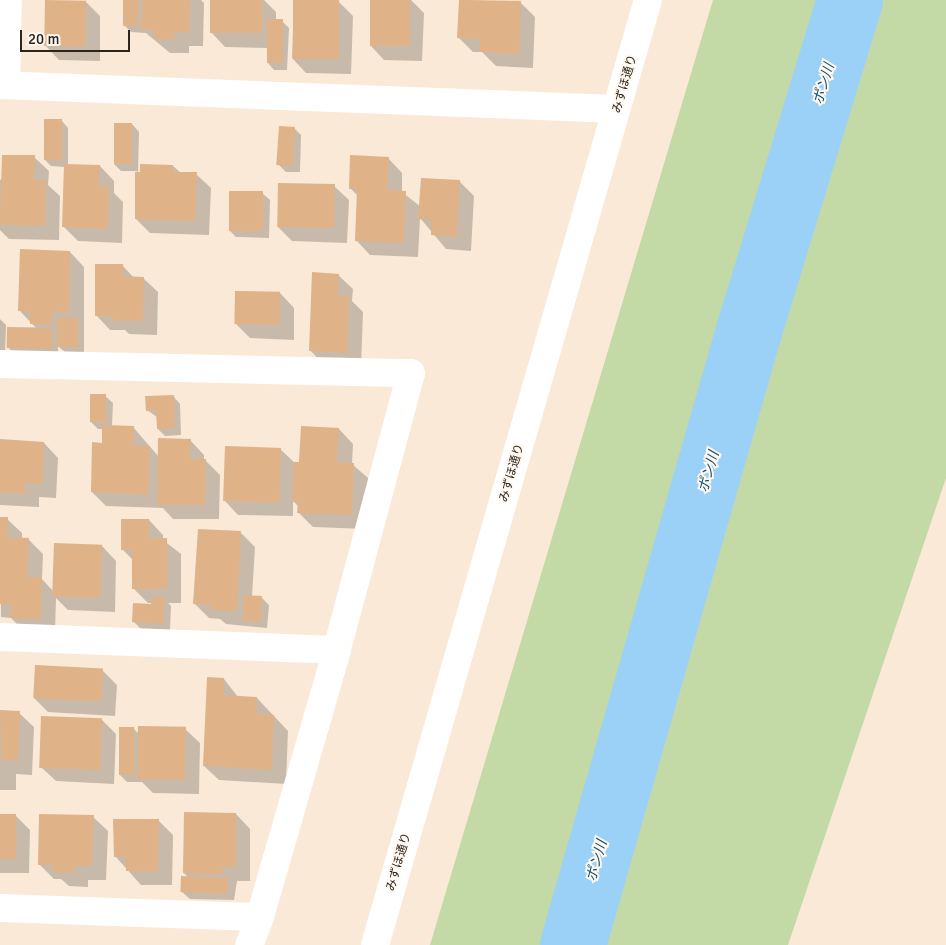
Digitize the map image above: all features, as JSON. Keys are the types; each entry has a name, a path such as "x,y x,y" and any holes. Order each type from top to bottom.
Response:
{"street":[{"path":"8,0 3,85 617,109"},
{"name":"みずほ通り","path":"375,945 648,0"},
{"path":"0,364 412,373 337,650 260,917 248,945"},
{"path":"0,637 337,650"},
{"path":"0,908 260,917"}],"green space":[{"path":"713,0 946,0 946,478 788,945 430,945"}],"building":[{"path":"45,0 86,1 85,47 44,46"},
{"path":"123,0 138,0 138,26 123,26"},
{"path":"142,0 190,0 189,32 175,32 175,39 154,39 154,30 141,30"},
{"path":"210,0 262,0 262,33 210,33"},
{"path":"293,0 339,0 339,59 293,59"},
{"path":"370,0 410,0 410,46 370,46"},
{"path":"459,0 521,1 519,54 480,52 480,39 457,38"},
{"path":"267,19 283,19 283,63 267,63"},
{"path":"44,119 62,119 62,160 44,160"},
{"path":"114,123 132,123 132,164 114,164"},
{"path":"279,126 295,127 292,166 276,165"},
{"path":"2,155 35,155 34,180 46,180 45,226 0,225"},
{"path":"350,155 389,157 387,190 406,191 404,243 355,241 357,189 349,189"},
{"path":"64,164 100,165 99,186 109,186 108,229 62,227"},
{"path":"140,164 173,165 173,172 197,172 195,221 135,219 135,172 140,172"},
{"path":"421,178 460,180 457,237 431,235 431,220 418,219"},
{"path":"278,183 335,184 334,228 277,227"},
{"path":"229,191 263,191 263,231 229,231"},
{"path":"20,249 70,251 69,312 53,311 52,324 30,324 30,311 18,311"},
{"path":"95,264 123,264 123,276 144,277 143,321 113,320 113,316 95,316"},
{"path":"312,272 339,274 338,296 349,296 347,353 309,351"},
{"path":"235,291 280,292 279,325 234,324"},
{"path":"57,318 78,318 78,347 57,347"},
{"path":"7,327 52,328 52,349 7,348"},
{"path":"90,394 106,394 106,422 90,422"},
{"path":"174,395 175,428 157,429 156,410 146,411 145,396"},
{"path":"102,425 134,426 133,445 150,446 148,495 91,492 92,442 102,443"},
{"path":"301,426 339,428 337,462 354,463 352,515 297,513 298,502 292,502 294,462 299,462"},
{"path":"158,438 191,439 190,459 206,459 205,505 157,505"},
{"path":"0,439 44,442 42,484 25,483 25,494 0,492"},
{"path":"225,446 281,448 279,503 223,501"},
{"path":"0,517 8,517 7,537 29,538 27,577 42,578 41,619 10,618 10,604 0,604"},
{"path":"121,519 149,519 149,538 167,538 167,589 132,589 132,550 121,550"},
{"path":"198,529 241,531 237,611 210,610 211,605 193,604"},
{"path":"54,543 102,545 100,598 52,596"},
{"path":"244,595 262,596 261,622 243,621"},
{"path":"152,597 165,597 163,624 132,622 133,603 151,604"},
{"path":"35,665 103,669 101,702 33,698"},
{"path":"207,677 224,678 224,695 257,697 257,714 274,715 272,770 203,766"},
{"path":"0,710 20,711 18,761 2,760 2,776"},
{"path":"41,716 102,718 100,770 39,768"},
{"path":"138,726 186,727 185,780 137,779"},
{"path":"119,727 134,727 134,775 119,775"},
{"path":"184,812 236,813 236,867 223,867 223,874 183,873"},
{"path":"0,814 16,814 16,859 0,859"},
{"path":"39,814 94,815 92,866 74,866 74,873 53,872 53,865 38,865"},
{"path":"113,819 159,819 158,871 126,871 126,857 114,857"},
{"path":"181,876 228,878 227,894 180,892"}],"waterway":[{"name":"ポン川","path":"573,945 749,331 850,0"}]}
